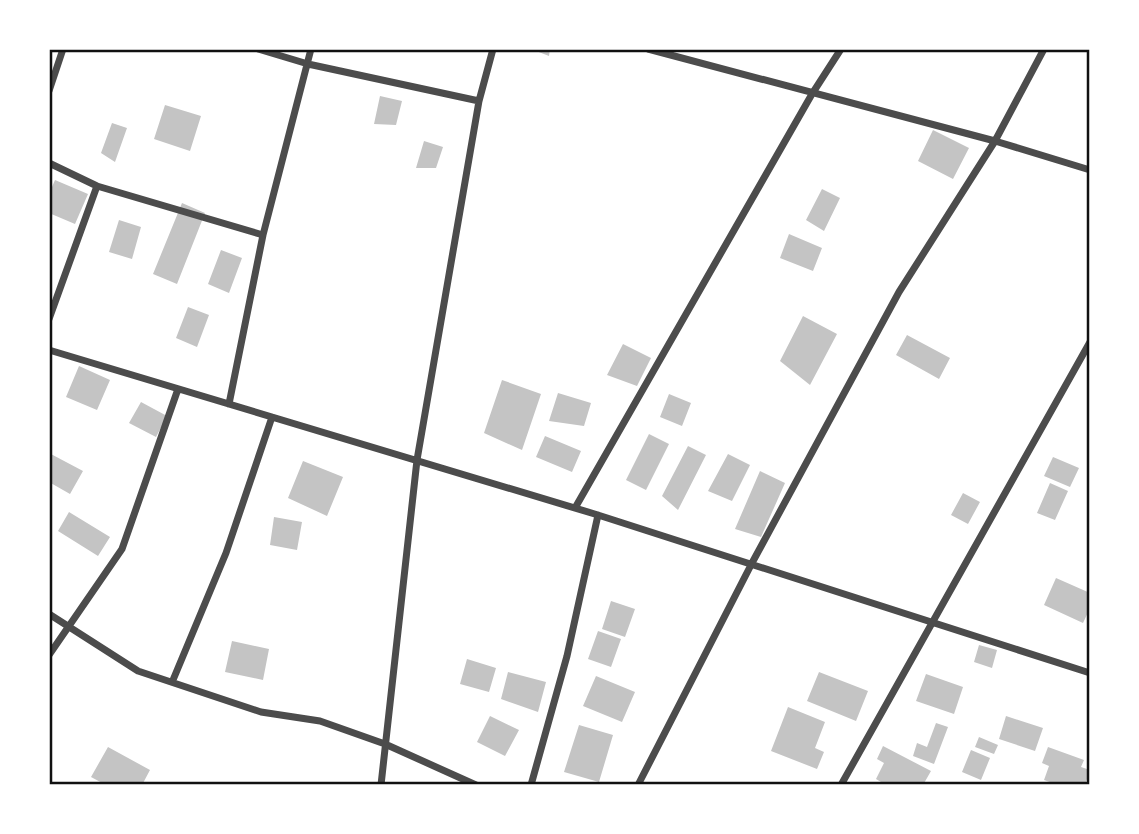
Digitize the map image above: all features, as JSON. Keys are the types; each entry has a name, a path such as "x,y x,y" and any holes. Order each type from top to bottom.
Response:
{"street":[{"path":"49,91 63,49"},
{"path":"258,49 308,64 479,101"},
{"path":"229,404 263,235 311,49"},
{"path":"381,785 417,460 479,101 493,49"},
{"path":"648,49 995,141 1090,170"},
{"path":"681,58 683,49"},
{"path":"575,508 812,93 841,49"},
{"path":"638,785 752,562 899,292 995,141 1044,49"},
{"path":"49,163 97,187 263,235"},
{"path":"49,319 97,187"},
{"path":"841,785 1090,342"},
{"path":"49,350 752,562 1090,673"},
{"path":"49,655 121,549 178,389"},
{"path":"173,680 226,553 272,416"},
{"path":"531,785 567,656 598,515"},
{"path":"49,614 138,671 173,680 261,712 320,721 385,744 476,785"}],"building":[{"path":"531,49 550,49 549,56"},
{"path":"380,96 402,101 396,125 374,124"},
{"path":"165,105 201,116 190,151 154,139"},
{"path":"112,123 127,128 115,162 101,153"},
{"path":"933,130 969,148 953,179 918,161"},
{"path":"424,141 443,147 436,168 416,168"},
{"path":"55,180 88,194 75,224 49,213 49,194"},
{"path":"822,189 840,198 824,231 806,220"},
{"path":"182,203 205,213 177,284 153,274"},
{"path":"119,220 141,227 132,259 109,252"},
{"path":"789,234 822,248 813,271 780,258"},
{"path":"221,250 242,258 229,293 208,284"},
{"path":"188,307 209,315 197,347 176,338"},
{"path":"803,316 837,334 810,385 780,361"},
{"path":"907,335 950,358 939,379 896,355"},
{"path":"623,344 651,358 637,386 607,375"},
{"path":"79,366 110,380 97,410 66,397"},
{"path":"502,380 541,394 522,450 484,433"},
{"path":"558,393 591,403 584,426 549,421"},
{"path":"669,394 691,403 682,426 660,417"},
{"path":"141,402 167,416 156,437 129,423"},
{"path":"649,434 669,444 646,490 626,480"},
{"path":"545,436 581,451 572,472 536,457"},
{"path":"688,446 706,455 678,510 662,496"},
{"path":"49,453 83,471 70,494 49,482"},
{"path":"728,454 750,465 732,501 708,491"},
{"path":"1053,457 1079,468 1070,487 1044,476"},
{"path":"303,461 343,477 327,516 288,498"},
{"path":"760,471 785,483 761,537 735,529"},
{"path":"1050,483 1068,491 1055,520 1037,513"},
{"path":"963,493 980,502 968,524 951,515"},
{"path":"69,512 110,537 98,556 58,531"},
{"path":"274,517 302,522 297,550 270,545"},
{"path":"1056,578 1090,593 1090,608 1083,623 1044,605"},
{"path":"611,601 635,609 625,637 602,629"},
{"path":"598,631 621,639 611,667 588,659"},
{"path":"232,641 269,649 263,680 225,672"},
{"path":"979,645 997,650 992,668 974,662"},
{"path":"467,659 496,668 489,692 460,684"},
{"path":"508,672 546,682 538,712 501,699"},
{"path":"819,672 868,691 856,721 807,701"},
{"path":"926,674 963,687 954,714 916,701"},
{"path":"596,676 635,692 622,722 583,706"},
{"path":"788,707 825,722 815,748 824,752 817,769 771,751"},
{"path":"490,716 519,730 505,756 477,742"},
{"path":"1006,716 1043,728 1035,751 999,739"},
{"path":"936,723 948,727 934,764 913,756 917,743 927,747"},
{"path":"579,725 613,735 599,782 564,772"},
{"path":"979,737 998,745 994,754 975,747"},
{"path":"883,746 931,771 923,785 886,785 876,779 884,763 877,759"},
{"path":"108,747 150,770 142,785 106,785 91,777"},
{"path":"1048,747 1084,760 1081,767 1090,770 1085,785 1058,785 1044,780 1049,766 1042,763"},
{"path":"971,750 990,758 981,780 962,772"}]}
